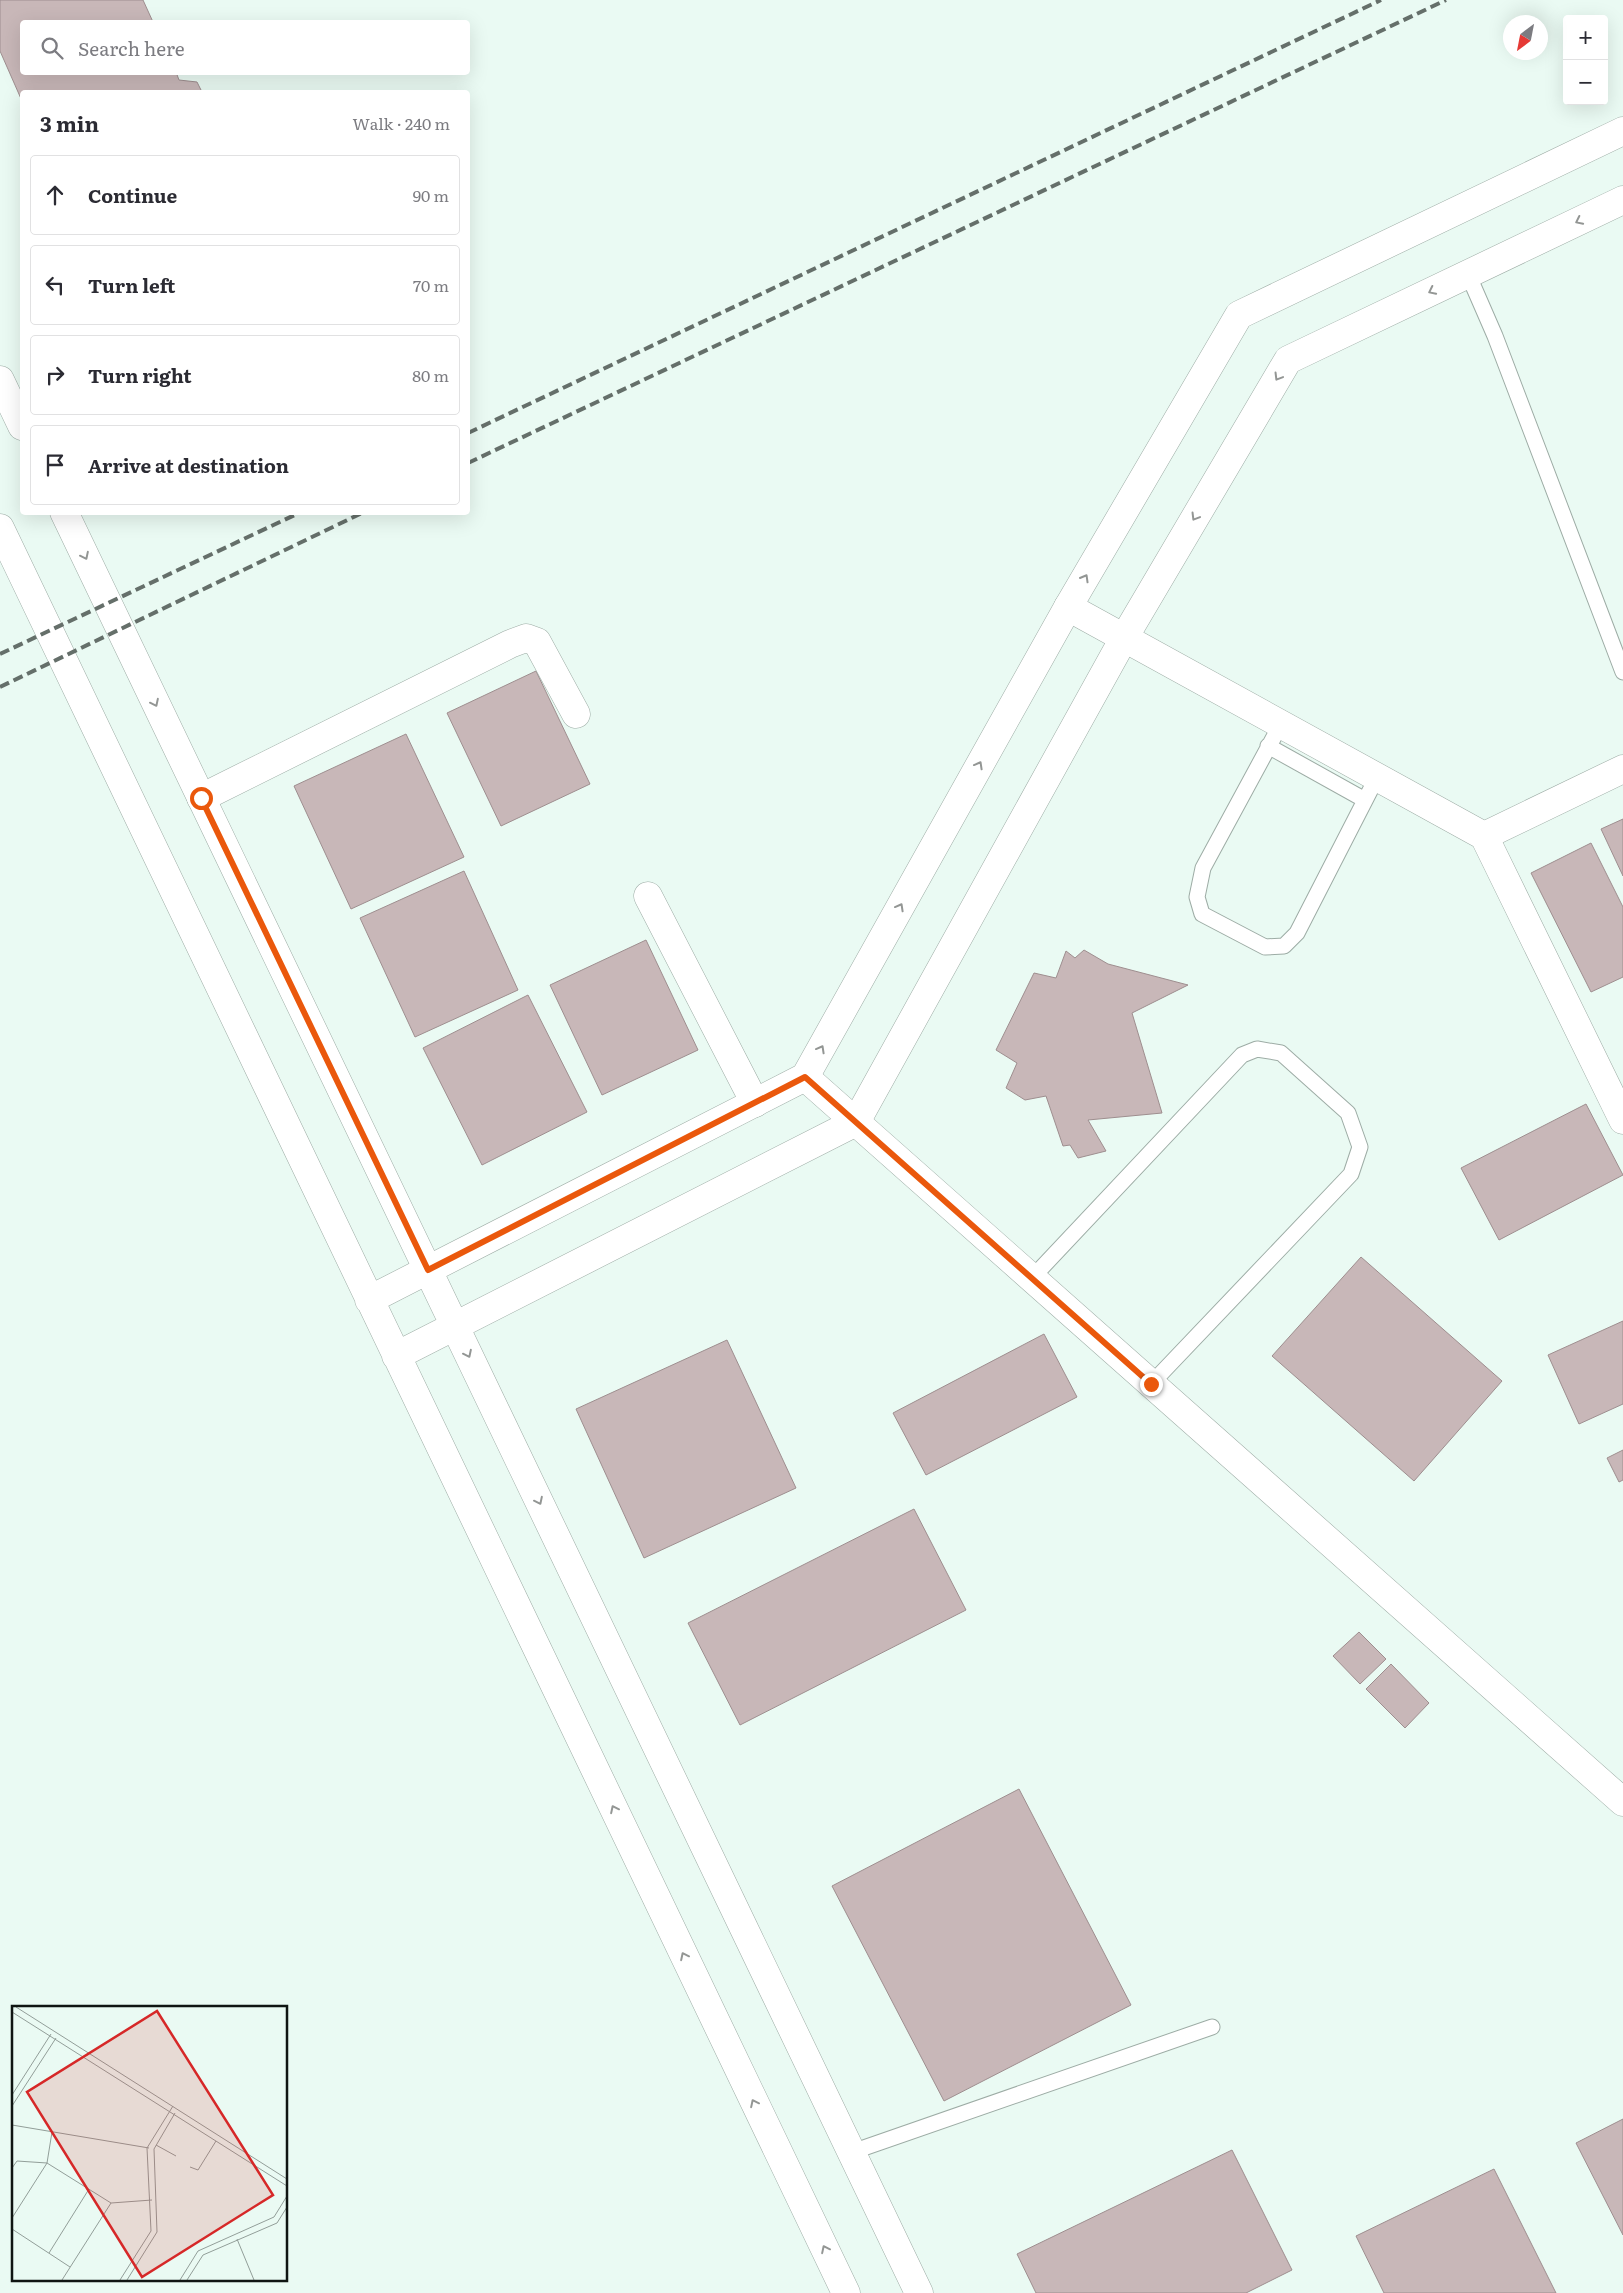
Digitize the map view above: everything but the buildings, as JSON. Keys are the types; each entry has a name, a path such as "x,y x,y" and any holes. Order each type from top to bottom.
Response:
{"street":[{"path":"370,1300 805,1077 1068,607 1239,315 1623,131"},
{"path":"396,1356 856,1122 1124,638 1288,360 1623,200"},
{"path":"0,380 20,422"},
{"path":"65,515 919,2293"},
{"path":"0,528 846,2293"},
{"path":"1068,607 1124,638 1275,735 1371,788 1484,836 1613,1075 1623,1120"},
{"path":"201,798 510,644 526,638 537,642 576,714"},
{"path":"1484,836 1623,769"},
{"path":"648,896 755,1102"},
{"path":"805,1077 1151,1384 1621,1796"}],"lane":[{"path":"1468,274 1495,336 1623,672"},
{"path":"1275,735 1203,868 1197,897 1202,914 1265,947 1284,946 1297,934 1371,788"},
{"path":"1032,1278 1242,1056 1257,1049 1281,1053 1348,1113 1360,1147 1351,1174 1151,1384"},
{"path":"852,2152 1212,2026"}],"railway":[{"path":"470,432 1381,0"},
{"path":"470,462 1446,0"},
{"path":"0,654 295,515"},
{"path":"0,687 358,515"}],"route":[{"path":"201,798 428,1270 805,1077 1151,1384"}]}
